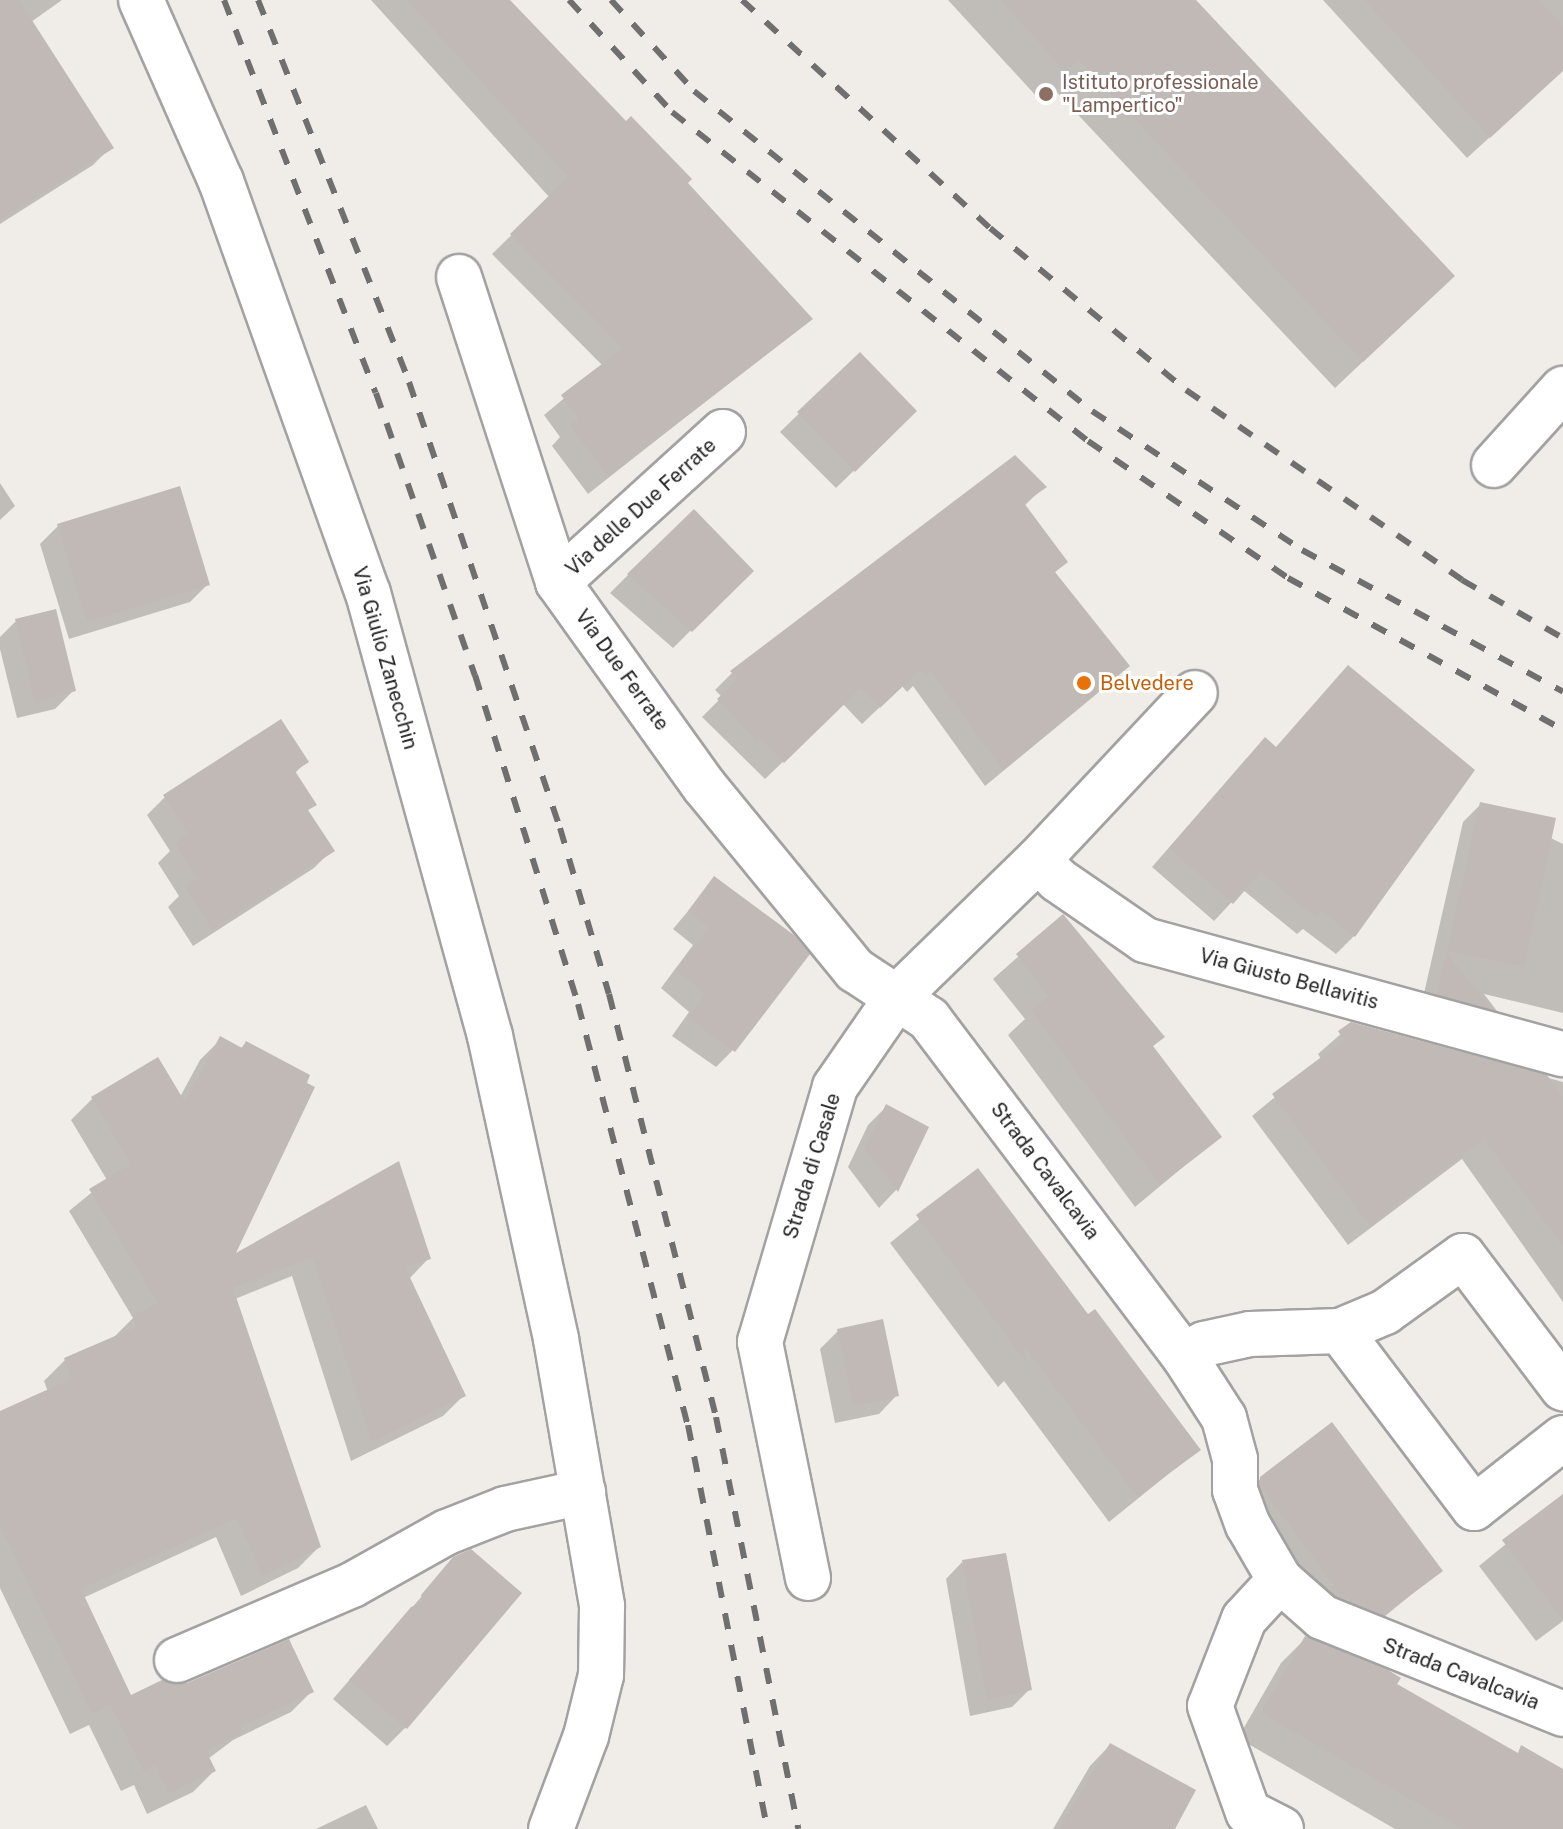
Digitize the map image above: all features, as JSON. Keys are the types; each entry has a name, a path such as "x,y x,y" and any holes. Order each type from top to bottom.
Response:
{"street":[{"name":"Via Giulio Zanecchin","path":"141,0 226,195 368,593 490,1036 556,1339 583,1492"},
{"name":"Via Due Ferrate","path":"459,277 558,582 705,787 855,970 897,997"},
{"path":"1494,465 1563,389"},
{"name":"Via delle Due Ferrate","path":"558,582 723,432"},
{"name":"Strada di Casale","path":"808,1578 760,1342 835,1087 897,997 1038,860 1195,693"},
{"name":"Via Giusto Bellavitis","path":"1038,860 1058,880 1145,940 1563,1054"},
{"name":"Strada Cavalcavia","path":"897,997 929,1019 1184,1356 1224,1418 1235,1459 1235,1490 1248,1525 1280,1580 1322,1617 1563,1714"},
{"path":"1184,1356 1204,1344 1250,1334 1340,1331 1385,1312 1463,1256 1563,1388"},
{"path":"1340,1331 1474,1508 1563,1438"},
{"path":"177,1660 352,1585 447,1532 505,1509 583,1492 602,1606 601,1675 586,1736 551,1829"},
{"path":"1257,1823 1210,1706 1244,1619 1280,1580"}],"building":[{"path":"0,0 19,0 114,148 0,220"},
{"path":"407,0 510,0 626,121 631,116 692,179 688,183 813,319 608,477 570,425 579,419 561,395 623,348 510,234 568,177"},
{"path":"1000,0 1196,0 1455,276 1363,362 1079,60 1066,72"},
{"path":"1365,0 1539,0 1563,26 1563,71 1490,138"},
{"path":"860,352 917,411 855,472 797,412"},
{"path":"1015,455 1047,487 1024,503 1068,562 1055,572 1130,666 1003,770 931,671 925,676 920,670 880,708 861,688 784,763 760,738 757,741 717,699 738,679 730,671"},
{"path":"180,486 210,585 87,622 57,524"},
{"path":"694,509 754,571 692,632 627,574"},
{"path":"56,609 76,691 35,702 15,619"},
{"path":"1348,665 1475,770 1355,937 1322,912 1316,918 1261,872 1233,904 1169,848 1265,737 1276,747"},
{"path":"281,719 309,762 295,771 317,805 308,810 335,851 212,930 185,887 197,879 175,843 188,834 163,795"},
{"path":"1480,802 1556,818 1524,967 1447,951"},
{"path":"714,876 794,935 810,954 735,1052 688,1018 705,994 676,970 709,927 688,911"},
{"path":"1063,914 1165,1037 1153,1046 1222,1137 1160,1185 1031,1010 1049,996 1016,954"},
{"path":"1446,952 1492,1009 1437,994"},
{"path":"1351,1022 1547,1075 1563,1097 1563,1246 1484,1139 1370,1226 1272,1094 1344,1040 1338,1031"},
{"path":"220,1036 242,1048 246,1041 310,1075 307,1083 315,1087 236,1253 399,1161 431,1259 405,1267 466,1396 372,1442 313,1257 233,1288 321,1547 262,1576 237,1518 81,1589 131,1695 162,1680 187,1683 289,1639 314,1692 241,1726 243,1733 206,1751 216,1771 168,1794 155,1765 143,1771 111,1705 92,1714 0,1526 0,1411 71,1379 64,1358 136,1327 133,1316 158,1303 89,1189 131,1164 91,1097 158,1057 185,1102"},
{"path":"886,1104 929,1127 898,1192 865,1148"},
{"path":"978,1168 1088,1314 1095,1309 1201,1450 1137,1497 1024,1346 1026,1362 916,1215"},
{"path":"883,1319 899,1396 853,1406 837,1329"},
{"path":"1332,1422 1443,1571 1384,1615 1331,1591 1334,1585 1260,1486 1260,1477"},
{"path":"1563,1494 1563,1620 1502,1540"},
{"path":"471,1549 522,1593 407,1729 349,1680 411,1607 423,1603 421,1595 453,1557"},
{"path":"1006,1553 1032,1690 987,1700 962,1560"},
{"path":"1305,1636 1388,1670 1401,1678 1397,1684 1518,1753 1521,1745 1563,1769 1563,1829 1462,1829 1261,1713"},
{"path":"1110,1743 1196,1790 1175,1829 1059,1829"}],"railway":[{"path":"224,0 376,393 475,675 578,1004 688,1425 767,1829"},
{"path":"258,0 409,382 560,828 609,994 716,1417 798,1829"},
{"path":"569,0 672,112 1088,441 1288,578 1563,730"},
{"path":"611,0 694,91 1092,411 1302,550 1563,692"},
{"path":"742,0 990,228 1186,390 1462,580 1563,638"}],"place":[{"name":"Istituto professionale \"Lampertico\"","path":"1046,94"},
{"name":"Belvedere","path":"1084,683"}]}
